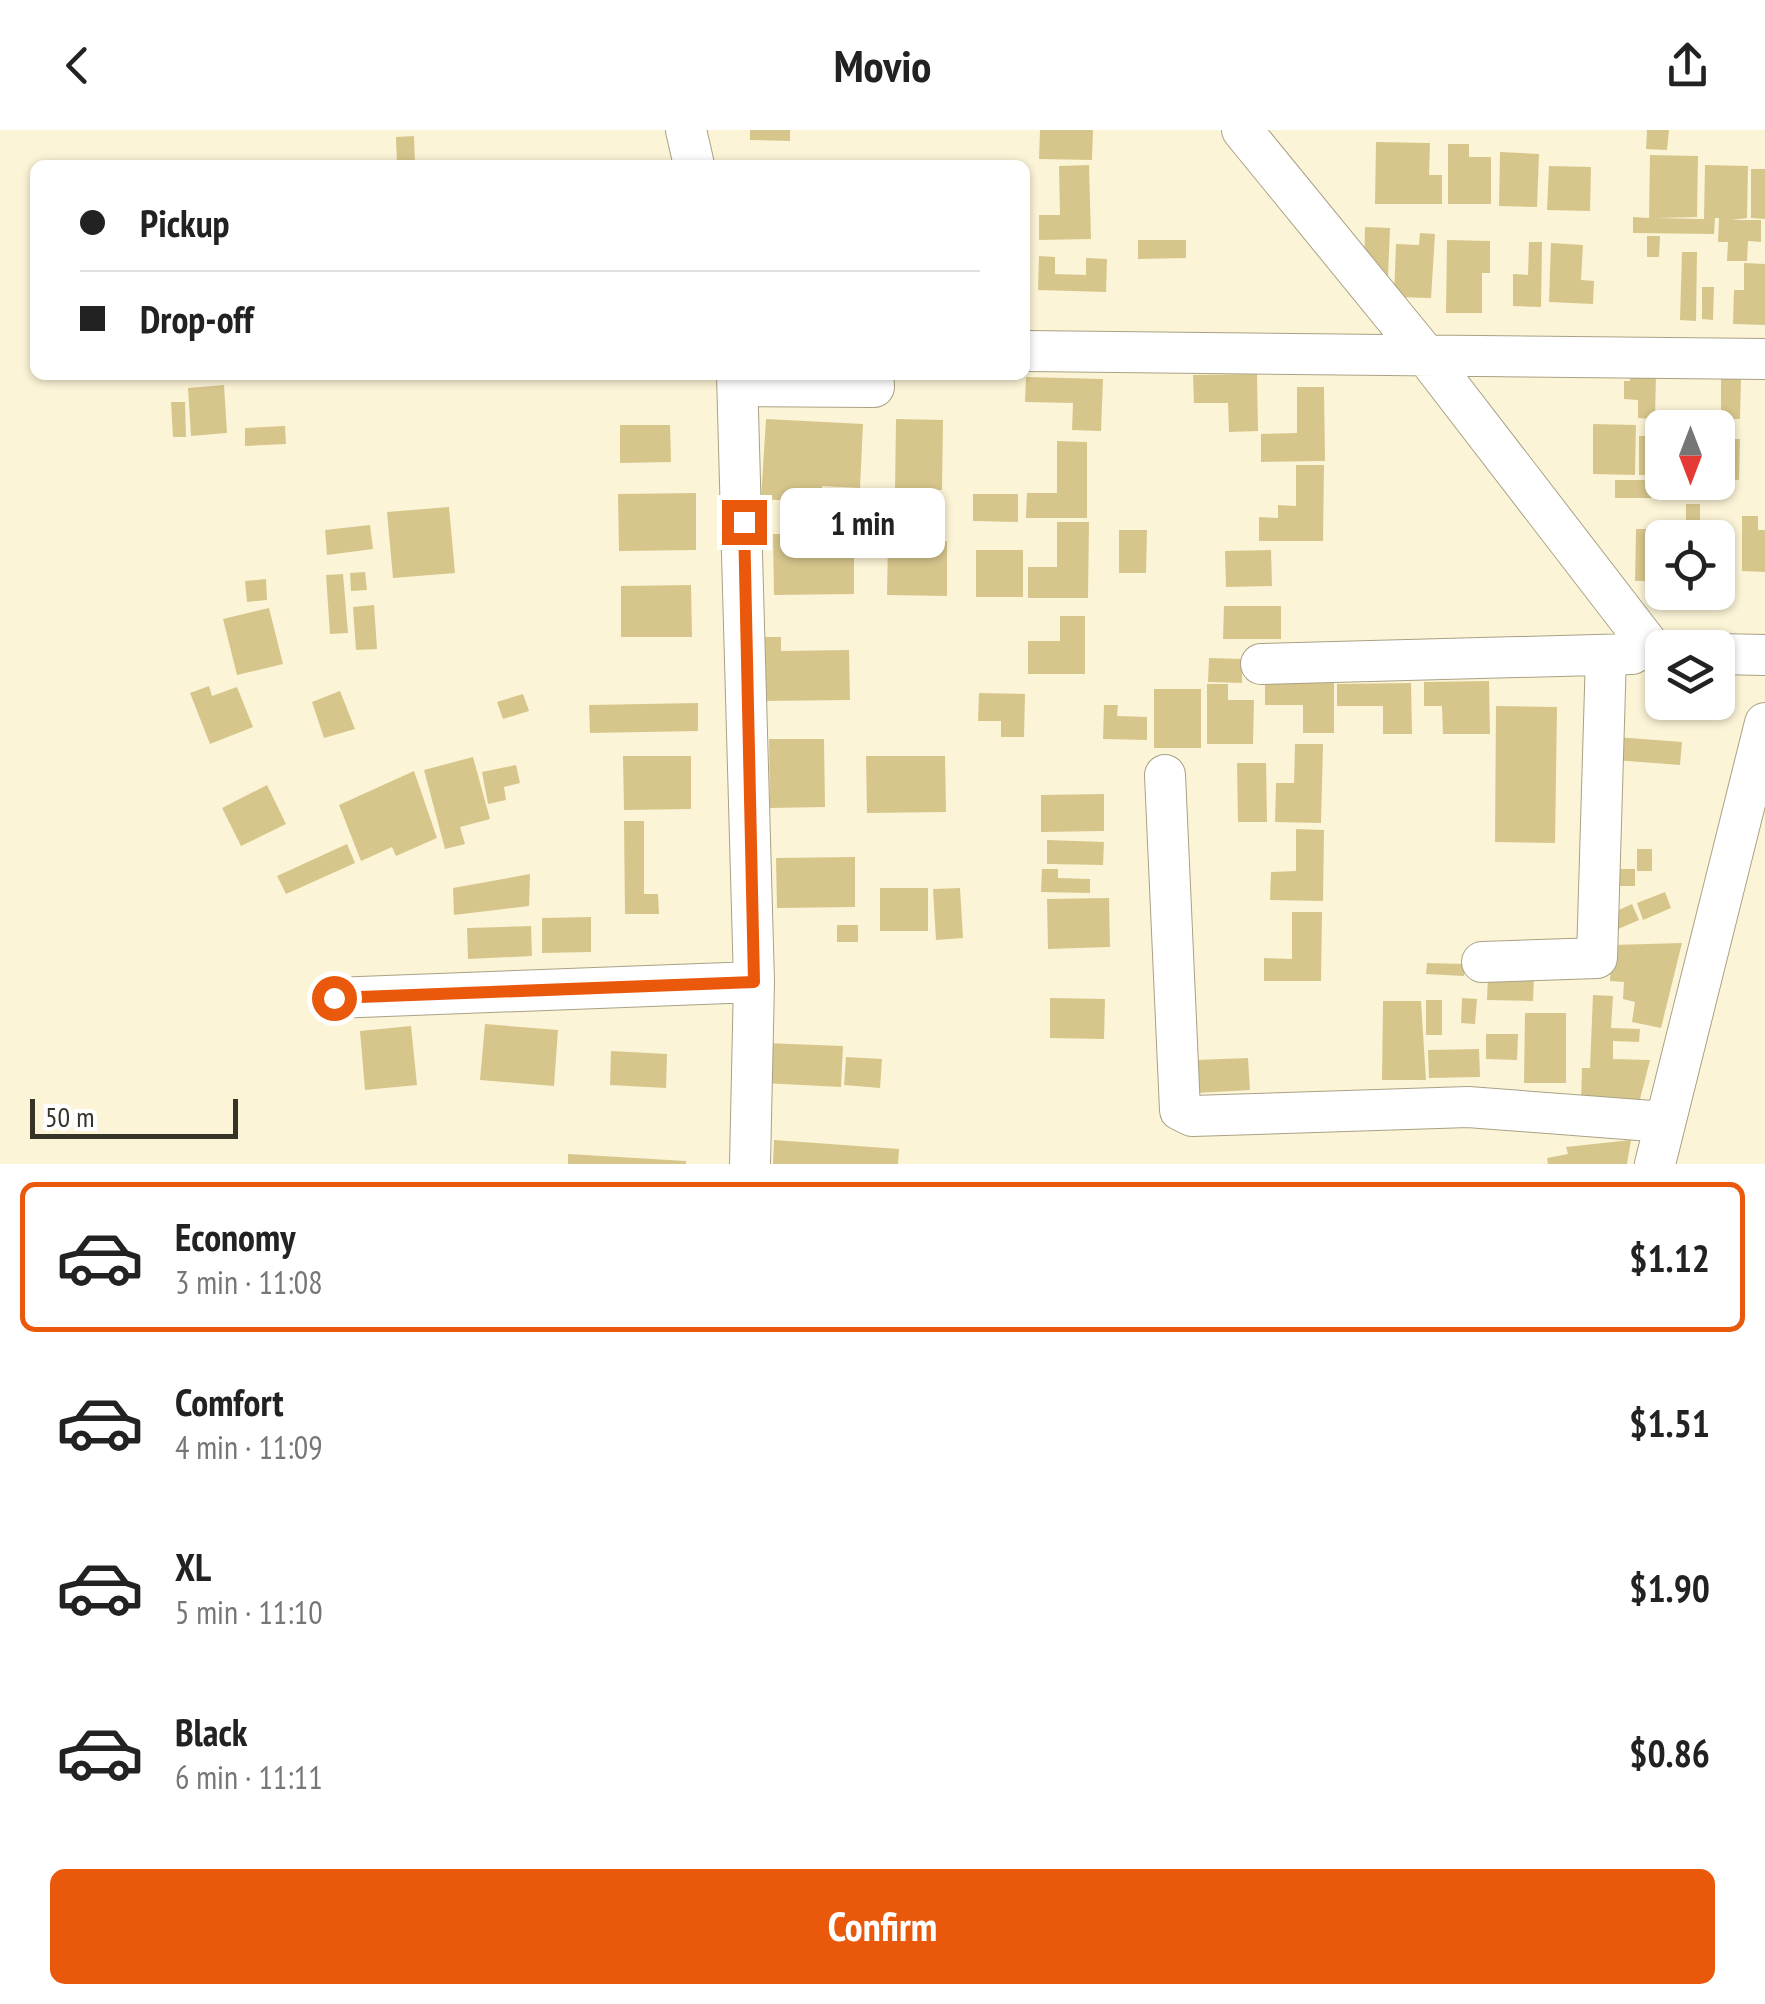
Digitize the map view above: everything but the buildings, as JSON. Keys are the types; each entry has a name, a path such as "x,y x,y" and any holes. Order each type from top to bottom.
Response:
{"street":[{"path":"686,130 693,160"},
{"path":"1242,130 1424,353 1645,635"},
{"path":"1030,350 1765,358"},
{"path":"750,1164 754,982 738,380 874,387 873,380"},
{"path":"1261,664 1645,653"},
{"path":"1482,962 1597,958 1606,654"},
{"path":"1735,654 1765,655"},
{"path":"1654,1164 1765,722"},
{"path":"1166,774 1180,1110 1192,1116 1468,1107 1665,1122"},
{"path":"334,998 754,982"}],"route":[{"path":"334,998 754,982 744,522"}]}
